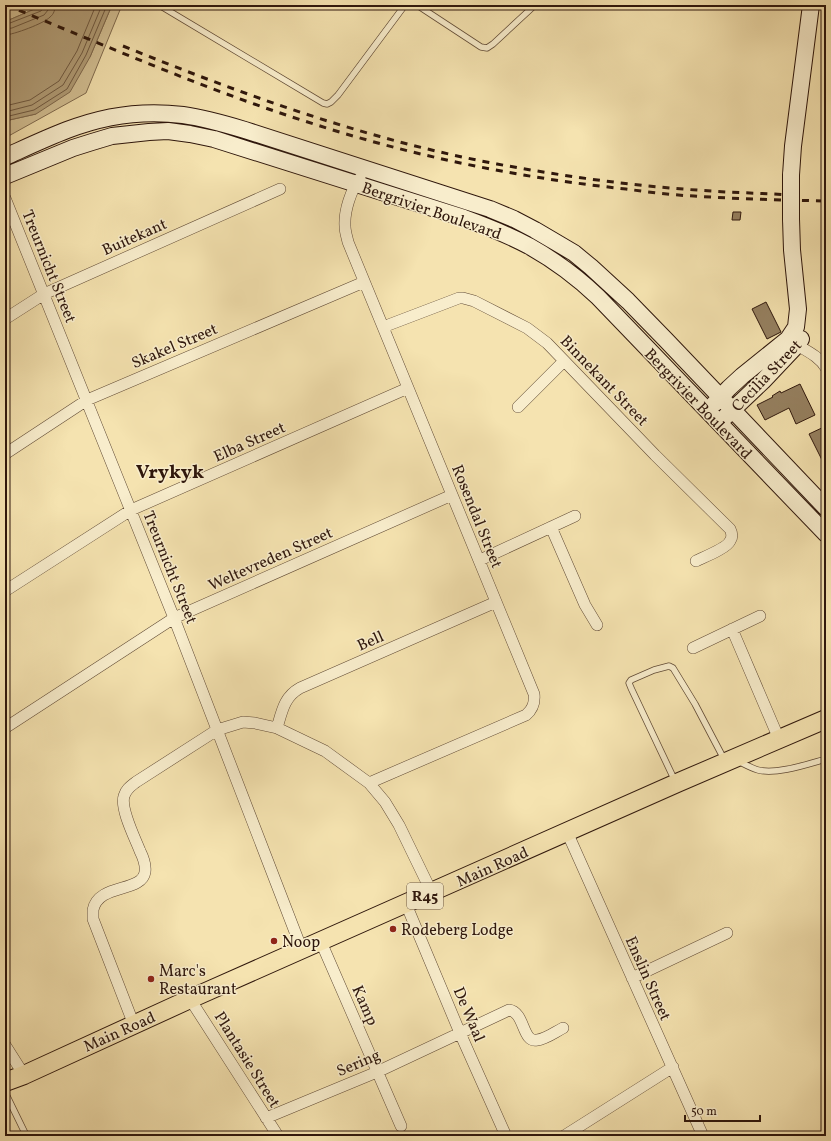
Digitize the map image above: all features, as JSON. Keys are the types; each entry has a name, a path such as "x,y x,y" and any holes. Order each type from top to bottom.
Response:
{"main road":[{"name":"Main Road","path":"5,1082 24,1075 134,1024 567,832 826,719"}],"street":[{"name":"Cecilia Street","path":"707,411 742,376 785,342 793,334 796,327 798,309 792,250 791,175 793,146 811,5"},
{"name":"Bergrivier Boulevard","path":"5,157 67,130 100,120 127,115 159,113 182,115 206,119 245,130 468,201 514,219 574,253 628,301 826,508"},
{"name":"Bergrivier Boulevard","path":"5,176 92,142 112,136 168,131 214,139 478,224 522,243 568,271 598,297 826,534"},
{"name":"Rosendal Street","path":"366,169 356,184 348,205 345,225 348,242 534,694 533,706 526,715 369,783"},
{"name":"Buitekant","path":"5,319 44,294 280,189"},
{"name":"Treurnicht Street","path":"5,198 174,618 302,950"},
{"name":"Cecilia Street","path":"719,423 797,345 804,335 807,326 808,311 791,224"},
{"name":"Skakel Street","path":"5,454 86,400 364,282"},
{"name":"Binnekant Street","path":"383,327 459,298 468,299 527,328 547,343 655,455 730,529 732,536 729,543 696,561"},
{"path":"797,345 823,363 826,368"},
{"path":"518,407 564,361"},
{"name":"Elba Street","path":"5,592 131,510 408,388"},
{"name":"Weltevreden Street","path":"5,728 174,618 452,494"},
{"path":"480,560 575,516"},
{"path":"551,527 585,605 597,625"},
{"name":"Bell","path":"277,728 282,709 289,697 297,690 496,602"},
{"path":"693,648 760,616"},
{"path":"732,629 779,739"},
{"path":"134,1024 93,919 93,910 102,896 138,882 145,873 143,857 124,811 124,797 126,791 136,782 217,730 243,722 277,728 325,751 369,783 385,802 399,824 432,892"},
{"name":"Enslin Street","path":"567,832 703,1136"},
{"name":"De Waal","path":"406,904 460,1033 506,1136"},
{"path":"632,978 727,933"},
{"name":"Kamp","path":"320,942 401,1126"},
{"name":"Plantasie Street","path":"190,999 278,1136"},
{"name":"Sering","path":"266,1118 377,1072 509,1010 518,1015 527,1035 532,1040 539,1040 563,1028"},
{"path":"5,1045 24,1075"},
{"path":"564,1136 673,1067"}],"lane":[{"path":"158,5 323,103 328,104 333,101 345,87 405,5"},
{"path":"417,5 481,46 487,48 535,5"},
{"path":"677,784 631,688 630,683 631,680 654,670 669,666 673,668 730,761 758,770 775,772 826,759"},
{"path":"5,1092 25,1133 24,1136"}],"shaded area":[{"path":"5,5 44,5 9,20 5,20"},
{"path":"112,5 122,5 86,93 5,138 5,121 36,114 90,57"}],"water":[{"path":"44,5 112,5 90,57 70,92 36,114 5,121 5,20 9,20"}],"building":[{"path":"733,212 741,212 740,220 732,220"},
{"path":"766,302 781,332 767,339 752,309"},
{"path":"800,384 815,415 796,424 789,408 765,420 757,405 773,397 772,396 780,391 781,393"},
{"path":"826,426 826,468 809,434"}],"railway":[{"path":"6,5 199,84 317,125 393,147 470,165 547,179 587,184 685,196 826,201"},
{"path":"123,46 260,99 354,129 449,154 524,169 631,184 721,192 788,195"}],"place":[{"name":"Rodeberg Lodge","path":"393,929"},
{"name":"Noop","path":"274,941"},
{"name":"Marc's Restaurant","path":"151,979"}],"district":[{"name":"Vrykyk","path":"170,471"}]}
